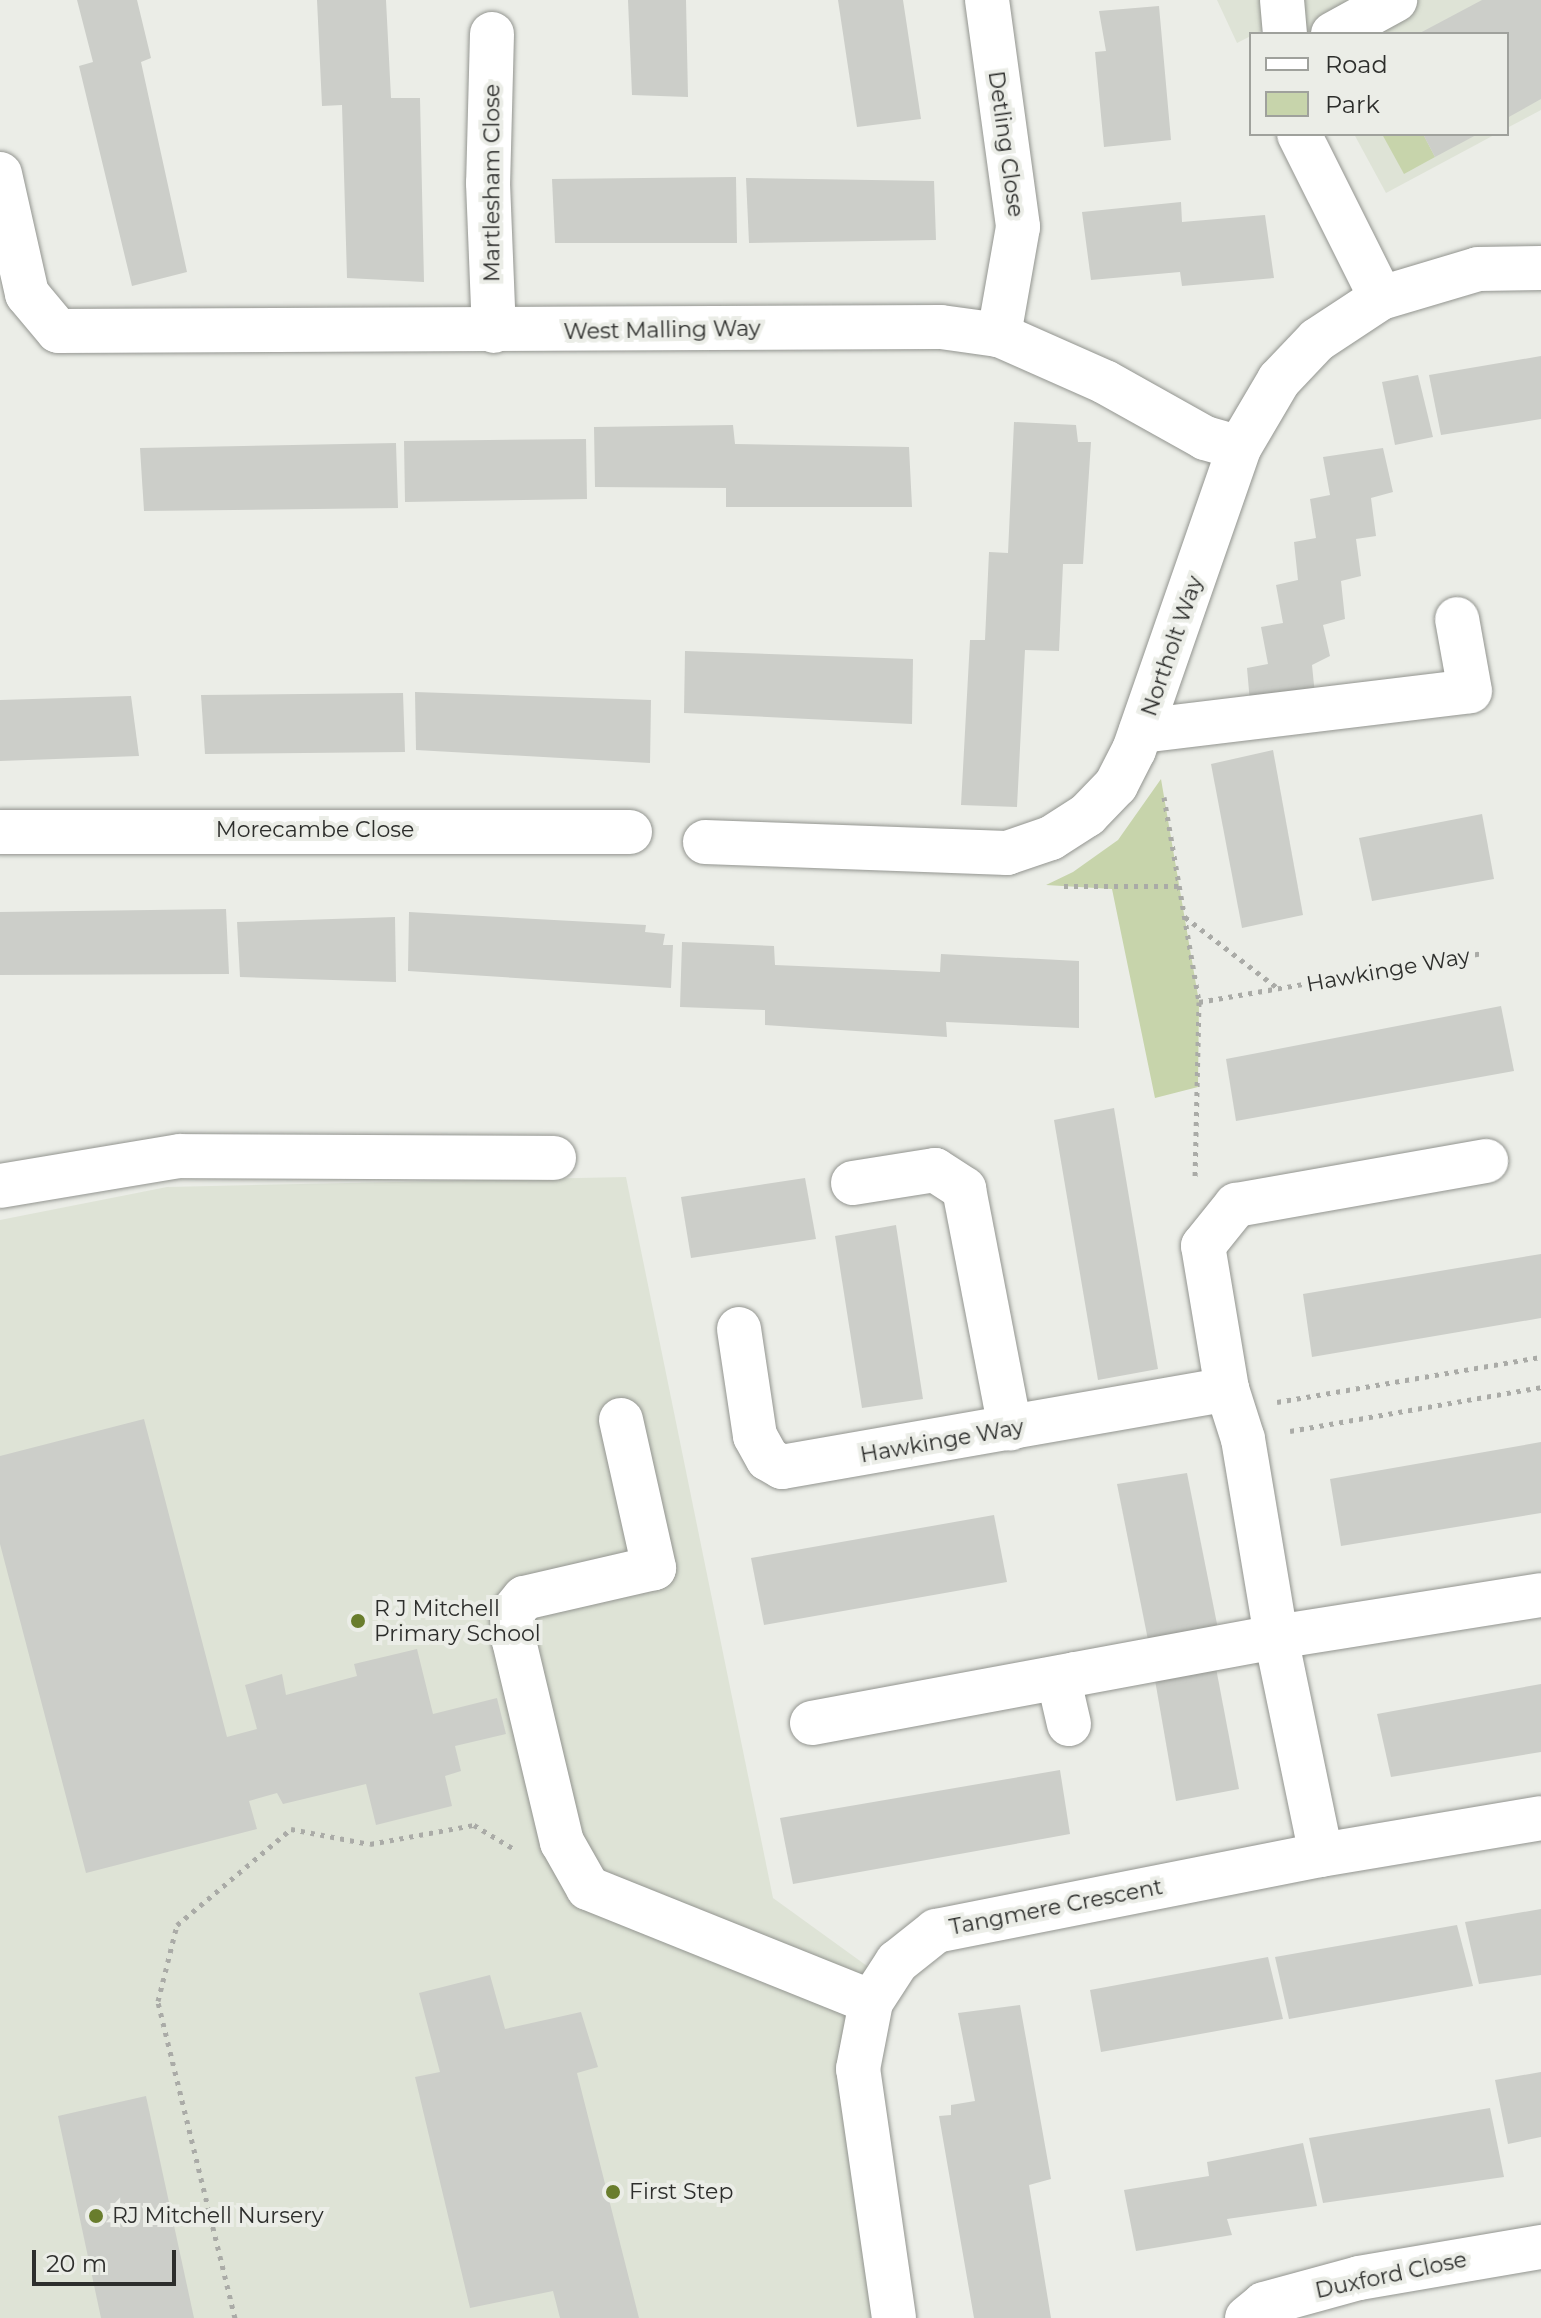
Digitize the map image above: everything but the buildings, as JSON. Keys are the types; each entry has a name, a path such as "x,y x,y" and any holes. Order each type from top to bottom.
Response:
{"street":[{"name":"Detling Close","path":"987,0 1018,227 999,335"},
{"path":"1282,0 1285,32"},
{"path":"1337,32 1395,0"},
{"name":"Martlesham Close","path":"492,34 488,183 494,331"},
{"path":"1300,136 1381,298"},
{"name":"West Malling Way","path":"0,174 27,294 58,331 941,327 999,335 1105,382 1205,438 1239,448"},
{"name":"Northolt Way","path":"705,842 1007,853 1051,838 1087,815 1116,785 1156,730 1239,448 1298,358 1381,298 1478,269 1541,268"},
{"path":"1156,730 1470,691 1457,619"},
{"name":"Morecambe Close","path":"0,832 630,832"},
{"path":"0,1186 180,1156 554,1158"},
{"path":"1321,1855 1276,1637 1203,1246 1236,1205 1486,1161"},
{"path":"853,1183 935,1170 964,1189 1010,1429"},
{"name":"Hawkinge Way","path":"739,1329 755,1436 768,1459 782,1467 1010,1429 1234,1413"},
{"path":"621,1420 654,1568 524,1598 512,1613 514,1641 562,1842 588,1888 662,1922 871,2002"},
{"path":"812,1723 1276,1637 1541,1595"},
{"path":"1069,1724 1060,1686 1075,1674"},
{"name":"Tangmere Crescent","path":"894,2318 858,2069 871,2002 897,1962 936,1931 1321,1855 1541,1818"},
{"name":"Duxford Close","path":"1247,2318 1264,2304 1359,2278 1541,2247"}],"path":[{"path":"1156,730 1161,779 1199,1002 1193,1232 1203,1246"},
{"path":"1007,853 1046,885 1179,886"},
{"path":"1184,916 1280,989"},
{"name":"Hawkinge Way","path":"1199,1002 1483,953"},
{"path":"1234,1413 1541,1357"},
{"path":"1234,1413 1541,1387"},
{"path":"235,2318 158,2001 177,1925 291,1829 370,1844 474,1825 518,1851 562,1842"}],"shaded area":[{"path":"1217,0 1541,0 1541,110 1509,127 1509,32 1299,32 1290,16 1259,32 1249,32 1249,37 1237,43"},
{"path":"1355,136 1492,136 1386,193"},
{"name":"R J Mitchell Primary School","path":"626,1177 773,1898 885,1979 871,2003 894,2313 871,2318 0,2318 0,1220 167,1187"}],"green space":[{"path":"1383,136 1424,136 1435,157 1404,174"},
{"path":"1161,779 1199,1002 1198,1087 1155,1098 1112,889 1046,885 1073,872 1118,840"}],"place":[{"name":"R J Mitchell Primary School","path":"358,1621"},
{"name":"First Step","path":"613,2192"},
{"name":"RJ Mitchell Nursery","path":"96,2216"}]}
